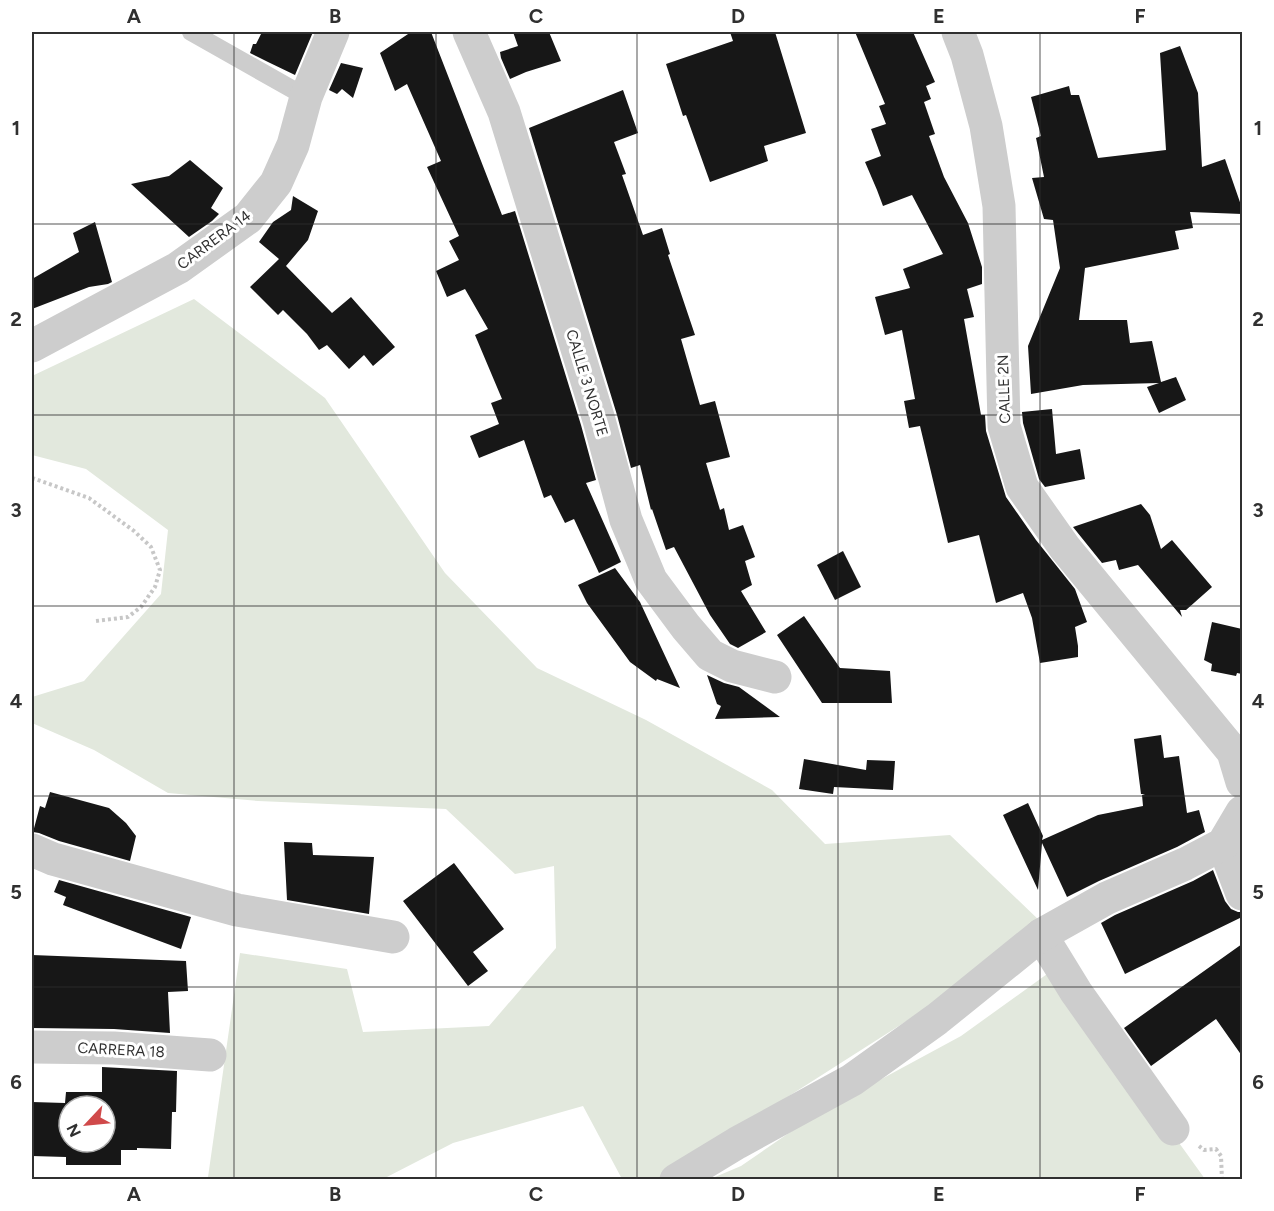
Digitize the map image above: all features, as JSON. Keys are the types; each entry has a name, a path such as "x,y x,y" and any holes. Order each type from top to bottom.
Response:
{"street":[{"name":"CARRERA 14","path":"32,346 178,268 248,218 276,183 293,145 306,97 333,32"},
{"name":"CALLE 3 NORTE","path":"469,32 504,112 599,420 626,520 651,580 710,655 732,666 775,677"},
{"name":"CALLE 2N","path":"958,32 967,55 986,126 999,206 1004,426 1022,487 1065,548 1233,752 1242,782"},
{"path":"676,1179 852,1080 937,1019 1041,935 1107,898 1185,864 1223,844 1242,812"},
{"path":"1223,844 1242,894"},
{"path":"32,850 53,859 237,910 393,937"},
{"path":"1041,935 1076,992 1173,1129"},
{"name":"CARRERA 18","path":"32,1047 114,1048 210,1055"}],"lane":[{"path":"191,32 306,97"}],"path":[{"path":"32,478 89,498 151,546 160,570 155,587 141,607 129,617 96,621"},
{"path":"1173,1129 1204,1150 1216,1149 1221,1156 1222,1179"}],"shaded area":[{"path":"194,299 325,398 445,573 537,668 646,720 772,790 825,844 950,835 1041,922 952,992 659,1179 622,1179 583,1106 453,1143 383,1179 231,1180 208,1177 240,953 347,969 363,1032 489,1026 556,948 554,866 515,874 446,809 258,801 168,793 94,750 32,723 32,697 84,681 161,594 168,530 86,469 32,455 32,376"},
{"path":"1054,969 1205,1179 708,1180 741,1166 815,1115 961,1036"}],"building":[{"path":"262,32 313,32 295,75 250,53 253,44 256,44"},
{"path":"411,32 431,32 502,215 515,211 596,480 586,483 621,562 599,573 574,519 565,523 551,495 544,498 524,440 479,458 470,436 499,424 491,403 502,399 475,335 488,329 465,289 447,297 436,271 459,260 449,241 459,236 427,167 441,161 407,84 395,91 380,53"},
{"path":"513,32 549,32 561,61 510,79 500,52 518,46"},
{"path":"730,32 775,32 806,133 764,146 768,161 710,182 686,115 683,116 666,64 733,41"},
{"path":"855,32 913,32 935,82 926,86 931,99 924,102 935,134 929,136 944,177 968,223 982,267 982,284 967,289 974,317 964,319 981,415 985,415 986,431 1006,497 1036,540 1075,589 1087,622 1075,627 1078,657 1040,663 1032,618 1023,593 996,603 979,535 948,543 920,426 909,428 904,401 915,399 902,330 885,335 875,297 910,288 903,269 943,254 912,195 883,206 865,162 881,156 871,129 886,124 879,106 885,104"},
{"path":"1180,46 1198,93 1202,167 1225,159 1242,214 1190,212 1193,228 1175,231 1179,249 1085,268 1079,320 1127,320 1130,343 1152,341 1161,382 1176,377 1186,400 1159,413 1147,387 1159,383 1083,385 1031,394 1028,346 1060,268 1053,220 1044,219 1032,178 1044,177 1036,138 1041,136 1031,97 1069,86 1071,95 1079,95 1098,158 1166,150 1160,53"},
{"path":"341,63 363,68 353,98 342,89 337,94 329,90"},
{"path":"623,90 638,133 614,142 626,174 622,175 643,235 662,228 670,254 668,255 695,335 681,339 700,405 715,401 730,457 706,463 720,510 724,508 729,530 743,525 755,557 745,561 752,585 741,591 766,632 738,648 730,644 710,615 674,547 666,550 651,510 640,465 631,468 617,415 529,128"},
{"path":"190,160 223,188 211,208 219,214 189,237 131,184 169,176"},
{"path":"293,196 318,211 308,240 286,266 332,313 351,297 395,347 373,366 364,355 349,369 327,345 319,350 283,310 278,315 250,287 279,259 259,242 273,222 291,210"},
{"path":"95,222 112,282 89,287 32,309 32,279 79,252 73,233"},
{"path":"1052,409 1056,454 1080,449 1085,479 1045,487 1039,479 1022,412"},
{"path":"1141,504 1150,515 1161,549 1172,540 1212,587 1186,610 1180,610 1182,617 1138,565 1119,570 1116,560 1102,563 1073,527"},
{"path":"843,551 861,587 835,600 817,565"},
{"path":"615,568 640,602 680,688 657,679 656,681 630,662 587,603 578,585"},
{"path":"804,616 840,668 890,671 892,703 822,703 777,635"},
{"path":"1212,622 1242,629 1242,674 1237,673 1236,676 1211,671 1212,664 1204,660"},
{"path":"707,675 739,687 780,717 715,719 721,706 717,704"},
{"path":"1161,735 1164,758 1179,756 1187,813 1199,810 1205,832 1067,897 1042,843 1038,890 1003,815 1028,803 1043,836 1042,840 1098,815 1143,806 1142,795 1145,794 1141,794 1134,739"},
{"path":"804,759 866,770 867,760 895,761 893,790 834,787 833,794 799,789"},
{"path":"50,792 109,808 126,823 136,836 130,861 33,832 40,806 45,808"},
{"path":"284,842 312,843 313,855 374,857 369,914 287,900"},
{"path":"454,863 504,929 473,952 488,971 468,986 403,901"},
{"path":"1213,870 1225,901 1231,909 1242,912 1242,917 1125,974 1101,923"},
{"path":"59,880 191,917 181,949 63,905 66,897 54,892"},
{"path":"1242,944 1242,1056 1216,1019 1151,1066 1124,1028"},
{"path":"32,955 186,961 188,991 168,992 170,1033 114,1029 32,1028"},
{"path":"102,1067 177,1071 176,1112 172,1112 171,1149 121,1150 121,1165 66,1165 66,1157 32,1156 32,1102 57,1103 57,1154 117,1154 117,1094 66,1094 66,1092 102,1092"}]}
